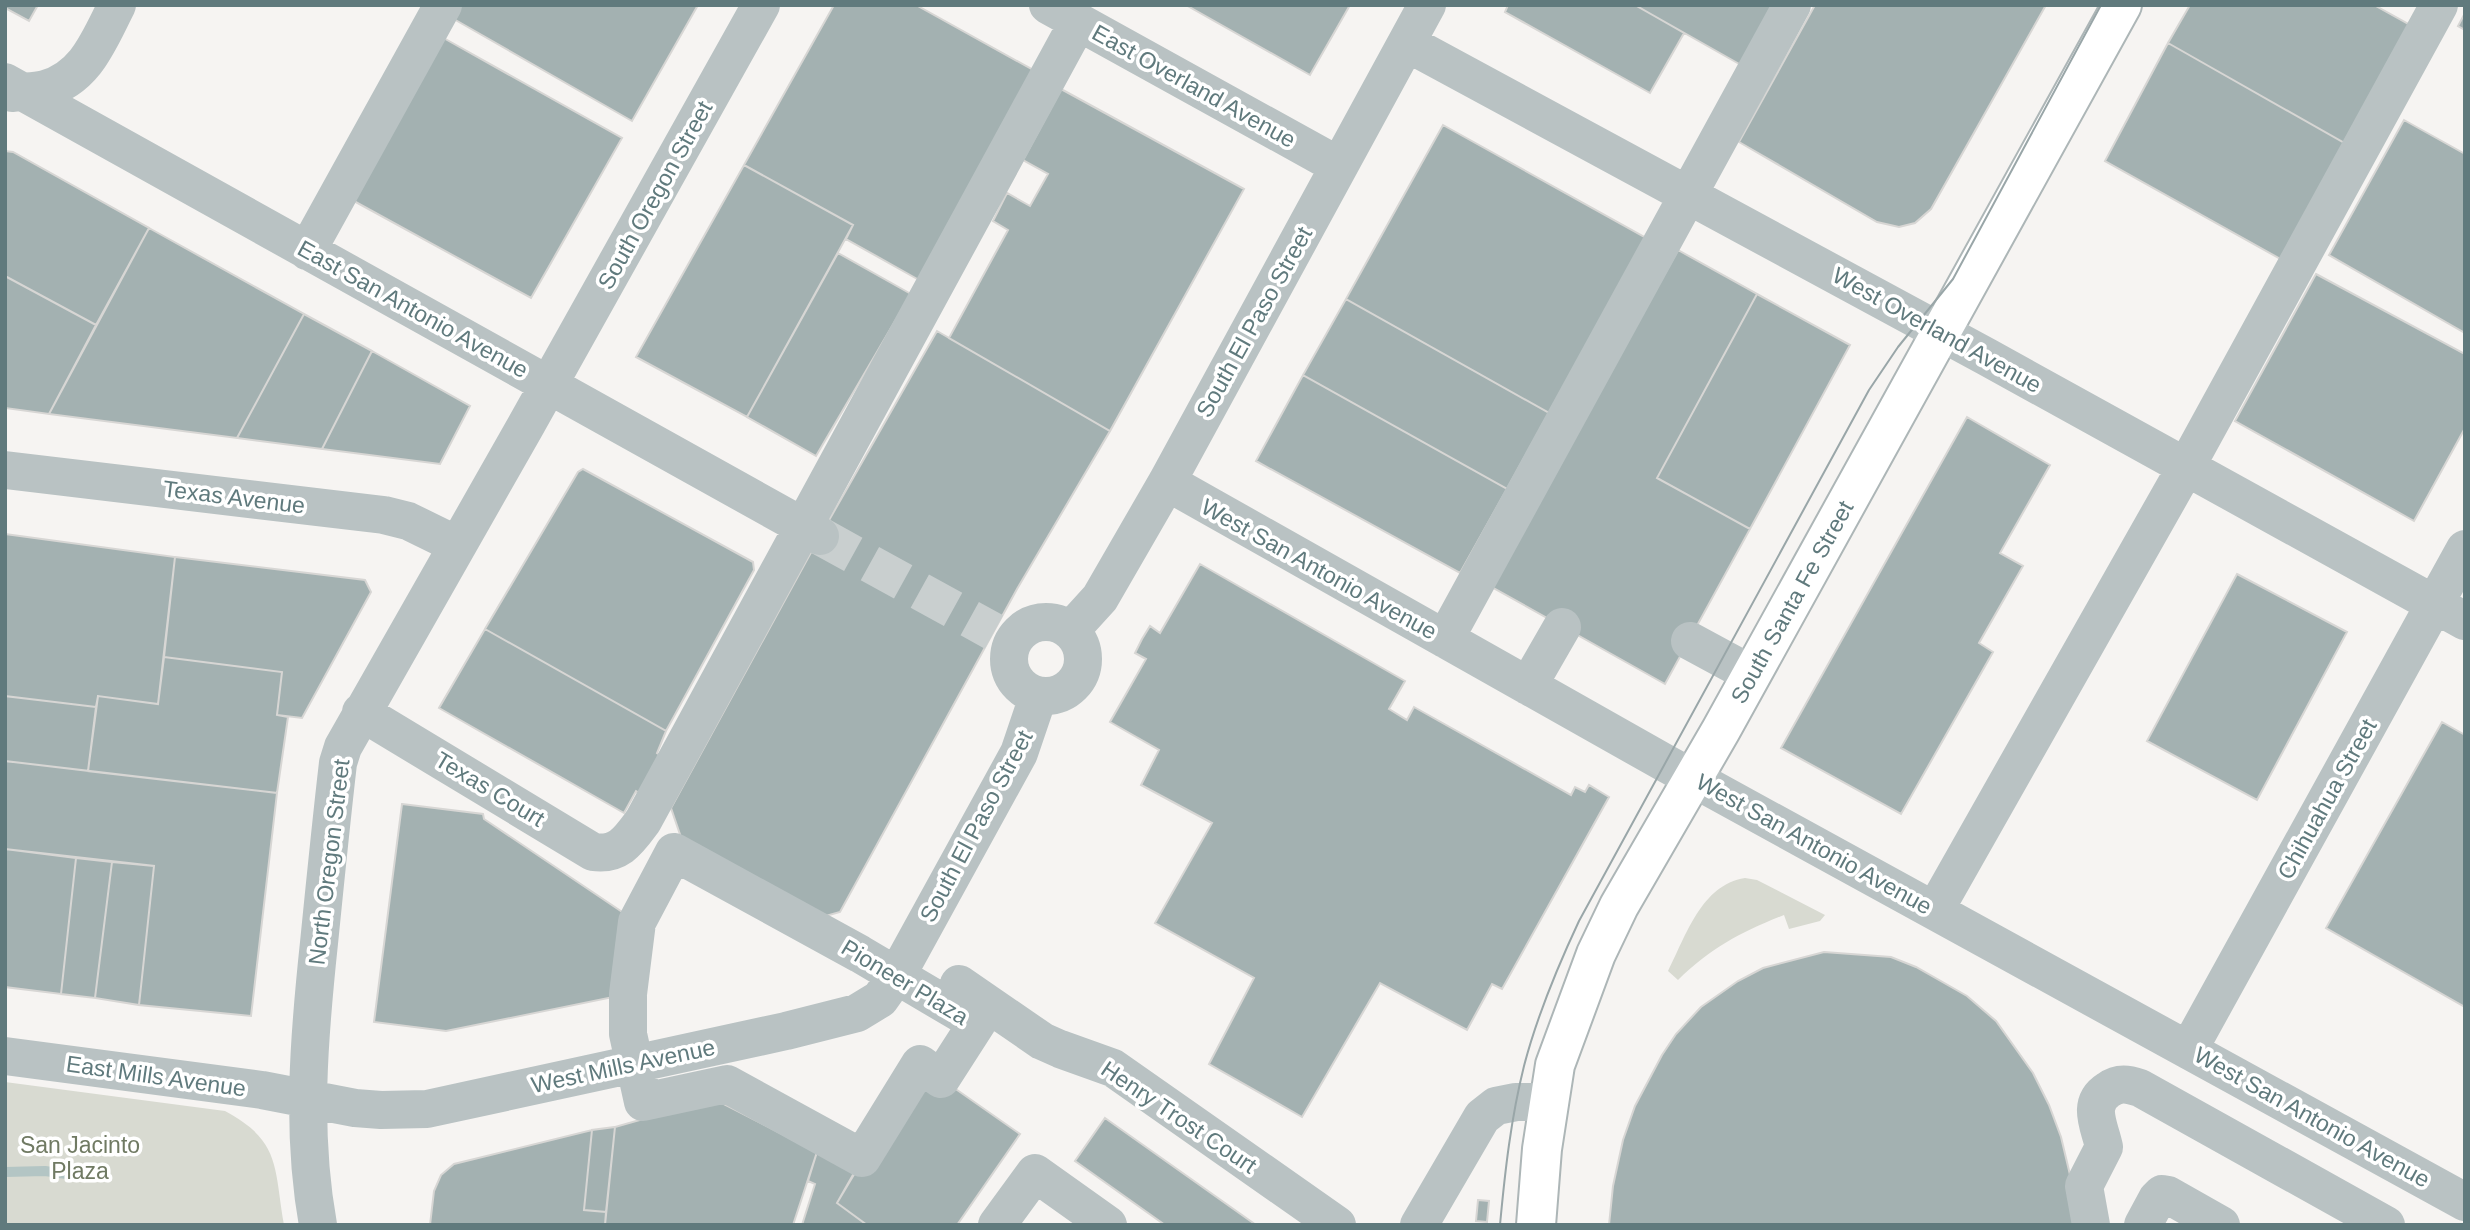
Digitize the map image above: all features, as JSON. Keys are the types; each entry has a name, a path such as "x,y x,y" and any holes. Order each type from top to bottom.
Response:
{"main road":[{"name":"South Santa Fe Street","path":"1536,1225 1542,1149 1555,1065 1596,954 1619,906 1721,730 2122,5"}],"street":[{"path":"10,89 41,90 73,77 85,64 117,5"},
{"path":"307,251 443,5"},
{"name":"South Oregon Street","path":"548,384 761,5"},
{"name":"South El Paso Street","path":"1070,631 1100,598 1167,482 1427,5"},
{"path":"1444,639 1792,5"},
{"path":"1936,910 2186,467 2439,5"},
{"path":"811,531 1063,14"},
{"name":"East Overland Avenue","path":"1063,14 1339,166"},
{"name":"West Overland Avenue","path":"1407,43 2450,613"},
{"name":"East San Antonio Avenue","path":"10,89 811,531"},
{"name":"North Oregon Street","path":"318,1225 311,1188 307,1098 310,1027 338,763 361,712 548,384"},
{"name":"Texas Avenue","path":"5,470 384,515 408,521 457,545"},
{"name":"West San Antonio Avenue","path":"1167,482 1692,778 2465,1202"},
{"name":"Texas Court","path":"361,712 593,852 606,854 621,847 643,821 811,531"},
{"name":"Chihuahua Street","path":"2189,1049 2450,613 2465,550"},
{"path":"1048,622 1070,631 1078,640 1082,651 1080,674 1074,684 1065,692 1052,697 1038,697 1021,687 1009,668 1009,653 1003,637 1037,623 1048,622"},
{"path":"1528,686 1562,627"},
{"path":"1690,640 1751,674"},
{"name":"South El Paso Street","path":"903,964 1019,753 1038,697"},
{"name":"Pioneer Plaza","path":"674,852 903,964 976,1023 941,1079 920,1064 862,1158 727,1084 643,1102 628,1034 628,993 637,922 674,852"},
{"name":"West Mills Avenue","path":"307,1098 355,1108 427,1109 786,1031 857,1013 880,999 903,964"},
{"name":"Henry Trost Court","path":"903,964 1042,1041 1114,1068 1336,1225"},
{"name":"East Mills Avenue","path":"5,1056 307,1098"},
{"path":"2091,1225 2084,1186 2104,1147 2095,1104 2105,1091 2126,1083 2140,1088 2386,1225"},
{"path":"1419,1225 1482,1117 1496,1106 1516,1102 1549,1102"},
{"path":"996,1225 1035,1173 1108,1225"},
{"path":"2143,1225 2162,1194 2221,1225"}],"green space":[{"path":"1745,878 1757,880 1825,915 1820,921 1789,929 1784,915 1768,921 1715,950 1678,980 1668,971 1697,914 1717,891"},
{"name":"San Jacinto Plaza","path":"5,1082 225,1111 243,1122 266,1145 276,1171 284,1225 5,1225"}],"building":[{"path":"5,5 38,5 29,21 5,8"},
{"path":"460,5 698,5 632,121 452,18"},
{"path":"834,5 916,5 1035,71 919,280 846,239 853,225 744,165"},
{"path":"1186,5 1350,5 1310,75"},
{"path":"1508,5 1635,5 1684,33 1650,93 1505,12"},
{"path":"1635,5 1774,5 1741,65"},
{"path":"1815,5 2046,5 1931,209 1915,223 1899,227 1877,222 1739,142"},
{"path":"2190,5 2374,5 2410,25 2346,144 2168,43"},
{"path":"2465,13 2465,30 2458,26"},
{"path":"440,36 622,138 531,298 352,200"},
{"path":"2168,43 2346,144 2284,261 2105,161"},
{"path":"1061,89 1244,189 1110,431 949,338 1008,230 993,221 1007,193 1030,206 1048,174 1023,160"},
{"path":"2404,120 2465,154 2465,333 2329,255"},
{"path":"1443,125 1646,238 1549,413 1346,299"},
{"path":"5,151 13,152 149,228 96,325 5,276"},
{"path":"744,165 853,225 747,417 636,357"},
{"path":"149,228 304,314 237,438 49,414"},
{"path":"1678,250 1757,294 1657,478 1750,529 1665,684 1490,586"},
{"path":"838,253 911,294 816,456 747,417"},
{"path":"2316,274 2465,354 2465,428 2414,521 2235,421"},
{"path":"5,276 96,325 49,414 5,408"},
{"path":"1757,294 1850,345 1750,529 1657,478"},
{"path":"1346,299 1549,413 1507,489 1303,375"},
{"path":"304,314 372,351 322,449 237,438"},
{"path":"937,331 1110,431 1017,589 840,912 815,919 684,846 671,808 820,536"},
{"path":"372,351 470,406 440,464 322,449"},
{"path":"1303,375 1507,489 1460,573 1256,461"},
{"path":"1967,417 2050,465 2000,553 2023,566 1979,643 1993,652 1901,814 1781,748"},
{"path":"583,469 753,562 754,570 666,731 485,629 578,472"},
{"path":"5,534 175,557 158,704 98,696 96,707 5,696"},
{"path":"175,557 365,580 371,592 302,718 277,715 282,672 164,657"},
{"path":"1200,564 1405,681 1389,709 1407,720 1414,707 1571,795 1575,787 1585,792 1589,785 1609,797 1502,989 1492,984 1467,1030 1380,983 1302,1117 1209,1064 1254,978 1155,923 1212,823 1141,785 1159,750 1110,722 1146,659 1135,653 1142,639 1150,626 1160,633"},
{"path":"2237,574 2347,632 2257,800 2147,741"},
{"path":"485,629 666,731 657,753 666,759 643,795 636,791 624,813 439,708"},
{"path":"164,657 282,672 277,715 288,717 277,793 88,771 98,696 158,704"},
{"path":"5,696 96,707 88,771 5,761"},
{"path":"2442,722 2465,735 2465,1007 2326,928"},
{"path":"5,761 277,793 251,1016 139,1005 154,866 5,849"},
{"path":"402,804 483,814 484,819 637,922 628,994 446,1031 374,1022"},
{"path":"5,849 76,858 61,994 5,987"},
{"path":"76,858 112,862 95,998 61,994"},
{"path":"112,862 154,866 139,1005 95,998"},
{"path":"1824,952 1891,957 1916,967 1967,996 1996,1021 2033,1073 2049,1105 2061,1137 2071,1179 2075,1225 1609,1225 1613,1186 1623,1140 1635,1106 1676,1034 1701,1007 1738,981 1763,968"},
{"path":"920,1064 1020,1134 957,1225 867,1225 837,1203"},
{"path":"718,1101 817,1152 793,1225 605,1225 615,1127 703,1102"},
{"path":"1105,1118 1256,1225 1165,1225 1075,1161"},
{"path":"615,1127 606,1212 584,1210 592,1130"},
{"path":"592,1130 584,1210 606,1212 605,1225 430,1225 434,1191 441,1175 454,1164"},
{"path":"817,1152 854,1173 837,1203 867,1225 802,1225 815,1184 808,1181"},
{"path":"1478,1200 1489,1201 1487,1222 1476,1221"}],"waterway":[{"path":"5,1172 45,1171 88,1177"}],"tunnel":[{"path":"820,536 994,632"}],"tram line":[{"path":"1500,1225 1515,1105 1524,1066 1548,992 1579,921 1869,390 1898,347 1953,279 2101,5"}]}
